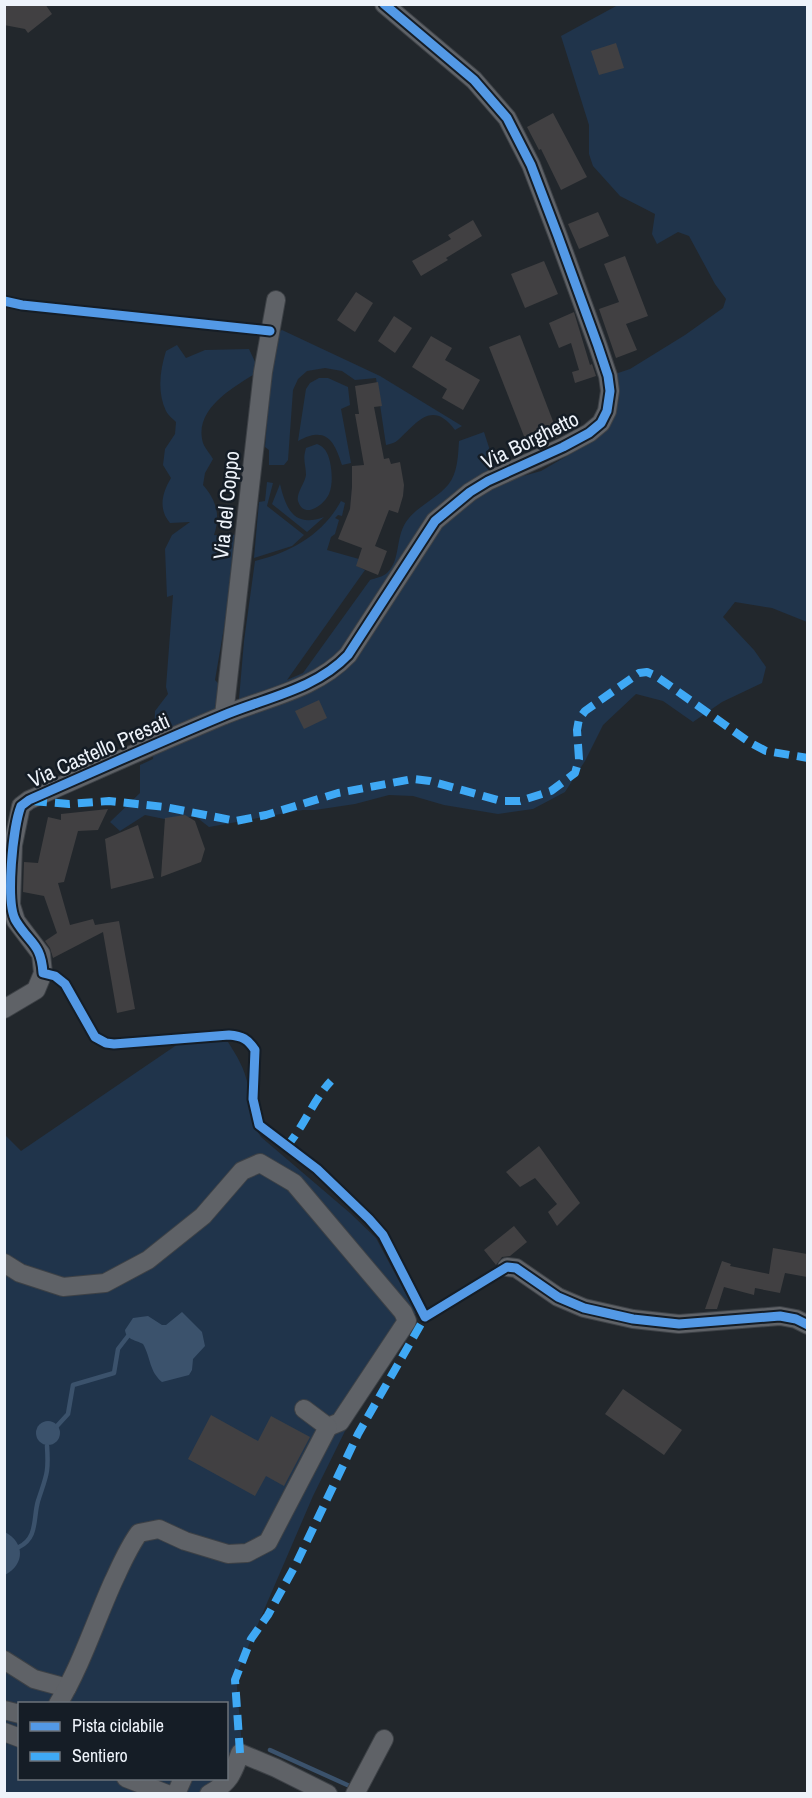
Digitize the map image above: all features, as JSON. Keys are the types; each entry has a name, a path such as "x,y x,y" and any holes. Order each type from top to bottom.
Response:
{"street":[{"name":"Via Borghetto","path":"224,715 319,679 336,668 348,655 435,521 470,492 488,481 589,433 601,423 609,401 608,376 598,346 531,165 507,118 474,80 384,4"},
{"name":"Via del Coppo","path":"224,715 263,372 276,300"},
{"name":"Via Castello Presati","path":"4,1009 36,990 43,973 41,954 16,921 11,905 13,845 21,806 29,800 224,715"},
{"path":"4,1263 20,1273 63,1287 105,1283 148,1260 203,1216 242,1171 260,1163 294,1183 403,1312 406,1321 340,1422 328,1427 268,1542 247,1553 228,1554 185,1541 159,1529 139,1533 130,1545 63,1696 4,1660"},
{"path":"507,1267 516,1268 558,1297 584,1308 633,1319 679,1324 780,1316 796,1318 807,1325"},
{"path":"304,1409 328,1427"},
{"path":"356,1794 384,1739"},
{"path":"209,1794 223,1787 234,1773 240,1753 328,1794"},
{"path":"129,1780 167,1794"},
{"path":"176,1794 183,1780"}],"shaded area":[{"path":"618,5 807,5 807,622 772,608 735,602 723,617 754,650 766,667 762,683 722,702 693,722 663,701 636,694 603,725 585,761 565,792 533,809 498,814 444,805 413,796 389,795 355,804 303,810 209,827 195,816 169,820 145,815 120,831 110,822 140,793 140,765 153,759 155,711 168,694 166,687 173,595 167,597 165,549 172,535 190,522 170,523 163,507 165,489 171,478 163,465 165,449 175,434 176,422 166,411 160,389 166,351 177,345 186,358 205,350 249,349 257,366 256,373 217,400 204,420 202,431 203,443 213,459 205,473 203,485 216,508 217,521 214,535 240,534 215,680 234,700 239,699 255,561 294,547 305,540 325,523 341,501 345,503 342,516 338,515 335,518 339,520 327,550 359,559 357,566 365,570 287,680 303,673 370,580 385,574 392,567 404,525 413,513 444,490 454,475 459,441 484,432 496,469 509,480 541,471 591,442 611,423 619,400 615,374 630,369 723,308 726,299 715,284 689,236 678,232 657,244 652,234 655,214 620,196 593,166 589,154 589,125 561,36"},
{"path":"282,330 380,376 462,426 455,430 447,421 432,415 418,421 397,441 386,445 376,378 355,380 342,371 325,368 307,371 298,379 293,390 288,460 284,465 269,465 269,450 265,447 274,335"},
{"path":"319,378 328,378 348,387 350,405 341,409 351,463 342,465 332,442 322,435 298,441 306,389 310,383"},
{"path":"317,444 328,456 332,478 329,494 319,506 309,510 301,507 298,498 306,475 304,458 306,448"},
{"path":"267,482 273,483 267,506 304,535 292,546 254,558 259,502 265,501"},
{"path":"280,484 285,501 298,518 314,520 324,517 307,532 272,504"},
{"path":"181,1042 228,1042 245,1074 253,1119 261,1137 376,1238 416,1313 348,1425 313,1496 236,1675 243,1758 223,1793 5,1793 4,1134 21,1151"},
{"path":"182,1312 202,1332 205,1346 193,1359 189,1375 162,1382 152,1369 143,1344 129,1338 125,1330 133,1318 148,1316 166,1325"},
{"path":"48,1421 56,1425 60,1433 56,1441 48,1445 40,1441 36,1433 40,1425"},
{"path":"5,1532 16,1542 20,1553 16,1565 5,1575"}],"building":[{"path":"4,4 45,4 52,14 28,33 25,29 4,25"},
{"path":"616,43 624,68 599,75 591,51"},
{"path":"553,113 587,177 561,190 541,149 539,150 527,127"},
{"path":"598,212 609,236 579,249 568,224"},
{"path":"473,220 482,236 421,276 412,261 451,239 448,235"},
{"path":"625,256 648,316 626,324 637,350 616,358 599,309 619,302 604,264"},
{"path":"544,261 558,294 525,308 511,274"},
{"path":"356,292 373,303 355,332 337,320"},
{"path":"574,312 590,365 592,364 596,376 575,383 572,372 579,370 571,343 559,348 549,323"},
{"path":"394,316 412,328 395,353 378,341"},
{"path":"520,335 559,437 529,449 489,347"},
{"path":"431,336 452,348 445,360 480,380 463,410 442,398 447,389 412,367"},
{"path":"378,382 382,406 374,407 384,459 389,458 391,464 400,462 404,485 398,513 389,510 375,546 387,551 378,575 356,566 362,548 338,539 350,509 352,466 364,465 355,414 359,414 355,386"},
{"path":"319,700 327,718 304,729 295,711"},
{"path":"108,809 98,830 78,831 64,882 58,883 70,925 93,919 95,925 119,921 135,1009 117,1013 103,932 53,958 45,941 57,933 44,896 23,892 24,862 38,863 48,817 61,820 61,814"},
{"path":"185,815 195,821 205,849 201,862 161,877 165,818"},
{"path":"138,825 154,878 111,889 105,839"},
{"path":"539,1146 580,1203 557,1226 548,1212 557,1204 535,1178 520,1187 506,1172"},
{"path":"514,1226 527,1242 510,1256 502,1257 496,1265 484,1250"},
{"path":"773,1248 807,1254 807,1277 785,1273 780,1293 755,1288 754,1295 724,1287 717,1309 705,1309 722,1261 731,1264 730,1266 769,1274"},
{"path":"623,1389 682,1430 664,1455 605,1414"},
{"path":"211,1415 258,1441 271,1416 310,1437 284,1486 266,1476 255,1496 188,1459"}],"waterway":[{"path":"57,1426 68,1414 73,1385 114,1373 118,1349 128,1336"},
{"path":"19,1547 29,1538 34,1527 48,1463 47,1446"},
{"path":"270,1750 354,1788"}],"marked path":[{"path":"32,801 69,804 109,801 165,807 236,821 266,815 338,793 413,779 430,781 501,801 520,801 551,791 575,773 579,759 577,730 579,719 585,711 639,673 647,672 749,742 766,751 808,758"},
{"path":"286,1147 331,1081"},
{"path":"240,1753 235,1680 251,1639 268,1615 296,1564 358,1434 425,1317"}],"cycle path":[{"path":"384,4 474,80 507,118 531,165 598,346 608,376 610,391 607,411 601,423 589,433 488,481 470,492 435,521 348,655 335,667 305,685 173,737 29,800 21,806 15,830 11,864 13,912 21,929 40,955 43,973 55,976 65,984 95,1037 106,1043 114,1044 229,1035 241,1037 250,1043 255,1050 253,1099 259,1125 317,1169 383,1235 425,1317 507,1267 516,1268 558,1297 584,1308 633,1319 679,1324 780,1316 796,1319 808,1325"},
{"path":"4,301 22,305 270,331"}]}
